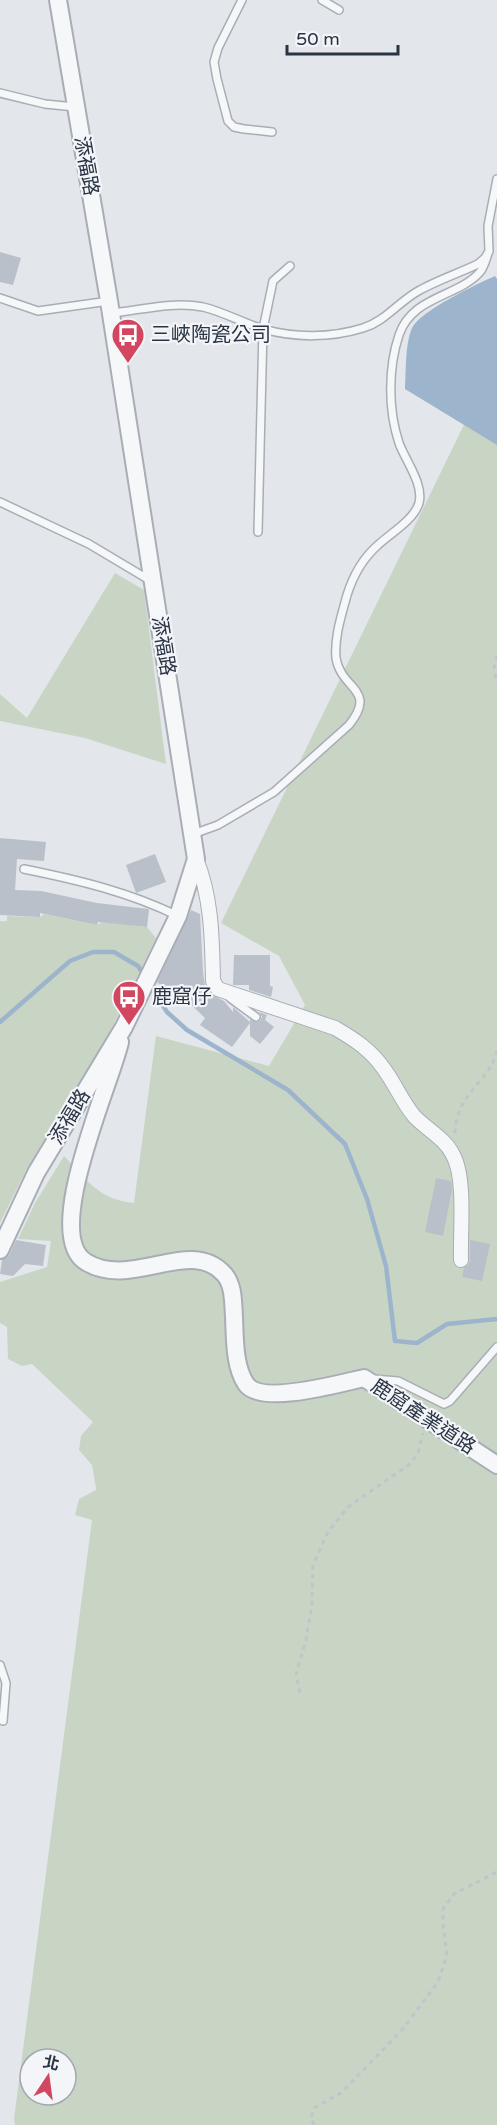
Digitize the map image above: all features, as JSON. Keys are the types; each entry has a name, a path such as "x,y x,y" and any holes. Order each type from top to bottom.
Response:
{"street":[{"name":"添福路","path":"0,1250 36,1173 124,1027 178,916 196,859 194,834 58,0"},
{"path":"196,859 204,877 209,899 213,981 218,989 335,1028 372,1053 413,1114 441,1139 454,1155 461,1198 460,1260"},
{"name":"鹿窟產業道路","path":"124,1027 116,1064 100,1105 80,1169 72,1211 70,1232 74,1248 81,1259 106,1270 124,1271 175,1261 198,1259 210,1263 229,1280 233,1299 236,1347 242,1373 247,1385 254,1391 275,1395 364,1378 497,1465"}],"lane":[{"path":"242,0 218,48 214,62 217,79 228,121 234,127 272,132"},
{"path":"322,0 339,10"},
{"path":"0,93 45,104 75,107"},
{"path":"194,834 218,825 274,792 349,725 359,713 360,699 342,674 336,650 348,592 358,569 376,547 414,512 419,502 419,489 400,444 392,416 390,399 399,334 406,320 418,308 468,282 479,273 489,251 488,226 497,179"},
{"path":"0,298 38,311 187,305 213,310 263,329 294,336 334,334 376,324 420,290 478,264 489,251"},
{"path":"258,532 263,329 273,282 291,266"},
{"path":"0,502 88,544 153,582"},
{"path":"24,870 113,890 178,916"},
{"path":"218,989 256,1017"},
{"path":"364,1378 398,1381 444,1404 450,1401 497,1347"},
{"path":"0,1665 6,1683 3,1721"}],"path":[{"path":"497,656 494,668 497,684"},
{"path":"454,1155 459,1109 469,1093 489,1070 497,1052"},
{"path":"300,1693 296,1674 306,1640 312,1603 314,1565 328,1532 348,1507 410,1464 418,1454 426,1420"},
{"path":"314,2125 311,2119 314,2108 341,2093 366,2068 402,2030 438,1982 447,1954 443,1909 454,1894 497,1872"}],"green space":[{"path":"497,357 497,2125 15,2125 18,2088 18,2107 78,2107 78,2047 23,2047 92,1520 75,1515 79,1499 96,1488 92,1465 79,1450 81,1436 93,1422 32,1364 22,1366 8,1359 7,1327 0,1323 0,1282 47,1267 51,1241 18,1239 35,1203 64,1156 102,1193 111,1198 134,1203 156,1036 269,1066 305,1005 279,956 221,923"},
{"path":"115,573 144,590 166,764 85,738 0,721 0,694 27,718"},
{"path":"44,914 97,925 102,922 147,927 156,938 108,1036 25,1172 0,1223 0,921 7,921 7,916 40,917"}],"water":[{"path":"495,276 497,279 497,445 405,389 408,342 412,328 417,321 450,299"}],"building":[{"path":"0,252 21,258 13,285 0,282"},
{"path":"0,838 46,842 44,861 17,859 15,890 41,891 97,903 148,909 147,927 98,922 97,925 40,913 40,917 0,915"},
{"path":"155,854 166,882 136,893 126,865"},
{"path":"191,910 200,914 205,986 211,994 224,1001 233,1012 233,1007 250,1022 250,1019 255,1022 260,1021 262,1017 259,1012 267,1015 265,1020 274,1027 260,1044 250,1036 250,1023 232,1047 200,1025 205,1018 177,991 173,996 157,982"},
{"path":"234,955 270,955 270,986 273,987 271,997 249,990 249,985 233,985"},
{"path":"436,1178 451,1181 452,1190 443,1236 425,1232"},
{"path":"16,1240 46,1245 43,1266 25,1264 13,1276 0,1274 2,1260 9,1255"},
{"path":"470,1240 490,1244 482,1281 462,1277 464,1268 470,1261"}],"waterway":[{"path":"0,1022 70,961 93,952 114,952 138,966 144,975"},
{"path":"150,985 167,1012 187,1030 288,1090 345,1144 367,1199 386,1266 395,1341 417,1343 447,1324 497,1319"}],"place":[{"name":"三峽陶瓷公司","path":"128,364"},
{"name":"鹿窟仔","path":"129,1026"}]}
